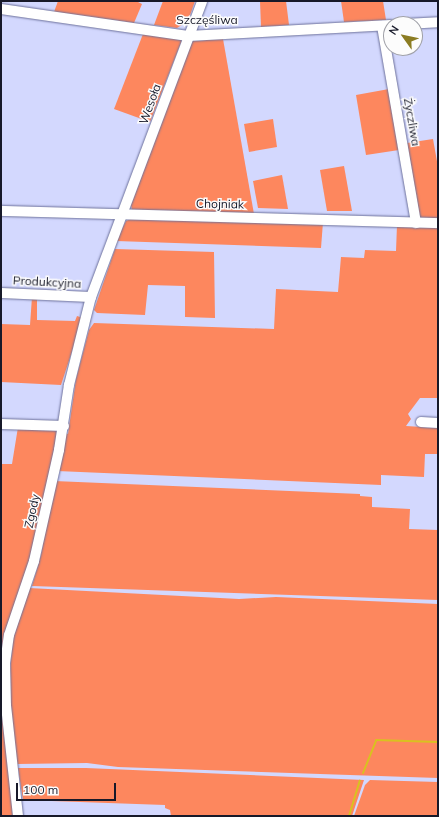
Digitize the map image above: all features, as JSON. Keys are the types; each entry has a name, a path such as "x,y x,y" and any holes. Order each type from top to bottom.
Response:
{"street":[{"name":"Wesoła","path":"122,215 202,1"},
{"name":"Szczęśliwa","path":"1,8 188,36 383,25"},
{"path":"423,23 438,22"},
{"name":"Życzliwa","path":"391,56 416,223"},
{"name":"Chojniak","path":"1,211 438,223"},
{"name":"Zgody","path":"18,816 6,706 7,647 34,561 64,426 69,385 91,297 105,255 122,215"},
{"name":"Produkcyjna","path":"1,292 91,297"},
{"path":"422,422 438,423"},
{"path":"1,424 64,426"}],"shaded area":[{"path":"58,1 136,1 142,4 134,23 54,12"},
{"path":"163,1 195,1 188,21 177,28 154,25"},
{"path":"260,1 286,1 289,25 261,27"},
{"path":"341,1 383,1 385,16 383,16 383,20 344,22"},
{"path":"143,34 182,40 150,122 114,109"},
{"path":"223,39 254,214 132,210 131,205 192,41"},
{"path":"389,89 399,150 366,155 356,95"},
{"path":"273,119 277,147 249,152 244,124"},
{"path":"433,139 438,167 438,221 419,220 407,143"},
{"path":"344,166 352,211 327,211 320,170"},
{"path":"282,175 288,209 258,208 253,181"},
{"path":"133,218 323,222 321,248 116,241 126,221"},
{"path":"397,225 438,227 438,398 420,398 408,414 411,419 406,426 438,428 438,454 425,454 424,477 381,475 381,485 57,471 65,433 68,434 76,379 89,330 94,323 274,329 276,289 338,292 341,257 364,258 365,250 396,251"},
{"path":"115,249 214,252 215,318 185,317 185,286 148,285 145,315 97,313 94,310"},
{"path":"32,297 37,297 37,320 75,321 77,316 83,318 61,385 1,382 1,324 30,325"},
{"path":"18,427 58,429 34,554 5,639 14,816 1,816 1,464 12,464"},
{"path":"54,481 360,494 360,496 372,497 372,507 410,509 409,529 438,530 438,600 32,586 41,555"},
{"path":"29,588 239,599 276,597 438,604 438,778 118,767 87,763 17,764 11,726 10,671 13,639"},
{"path":"18,768 86,768 364,780 352,816 171,816 170,810 165,808 165,805 23,800"},
{"path":"370,780 438,782 438,816 354,816 365,785"}],"waterway":[{"path":"363,773 376,740 438,742"},
{"path":"349,816 360,781"}]}
